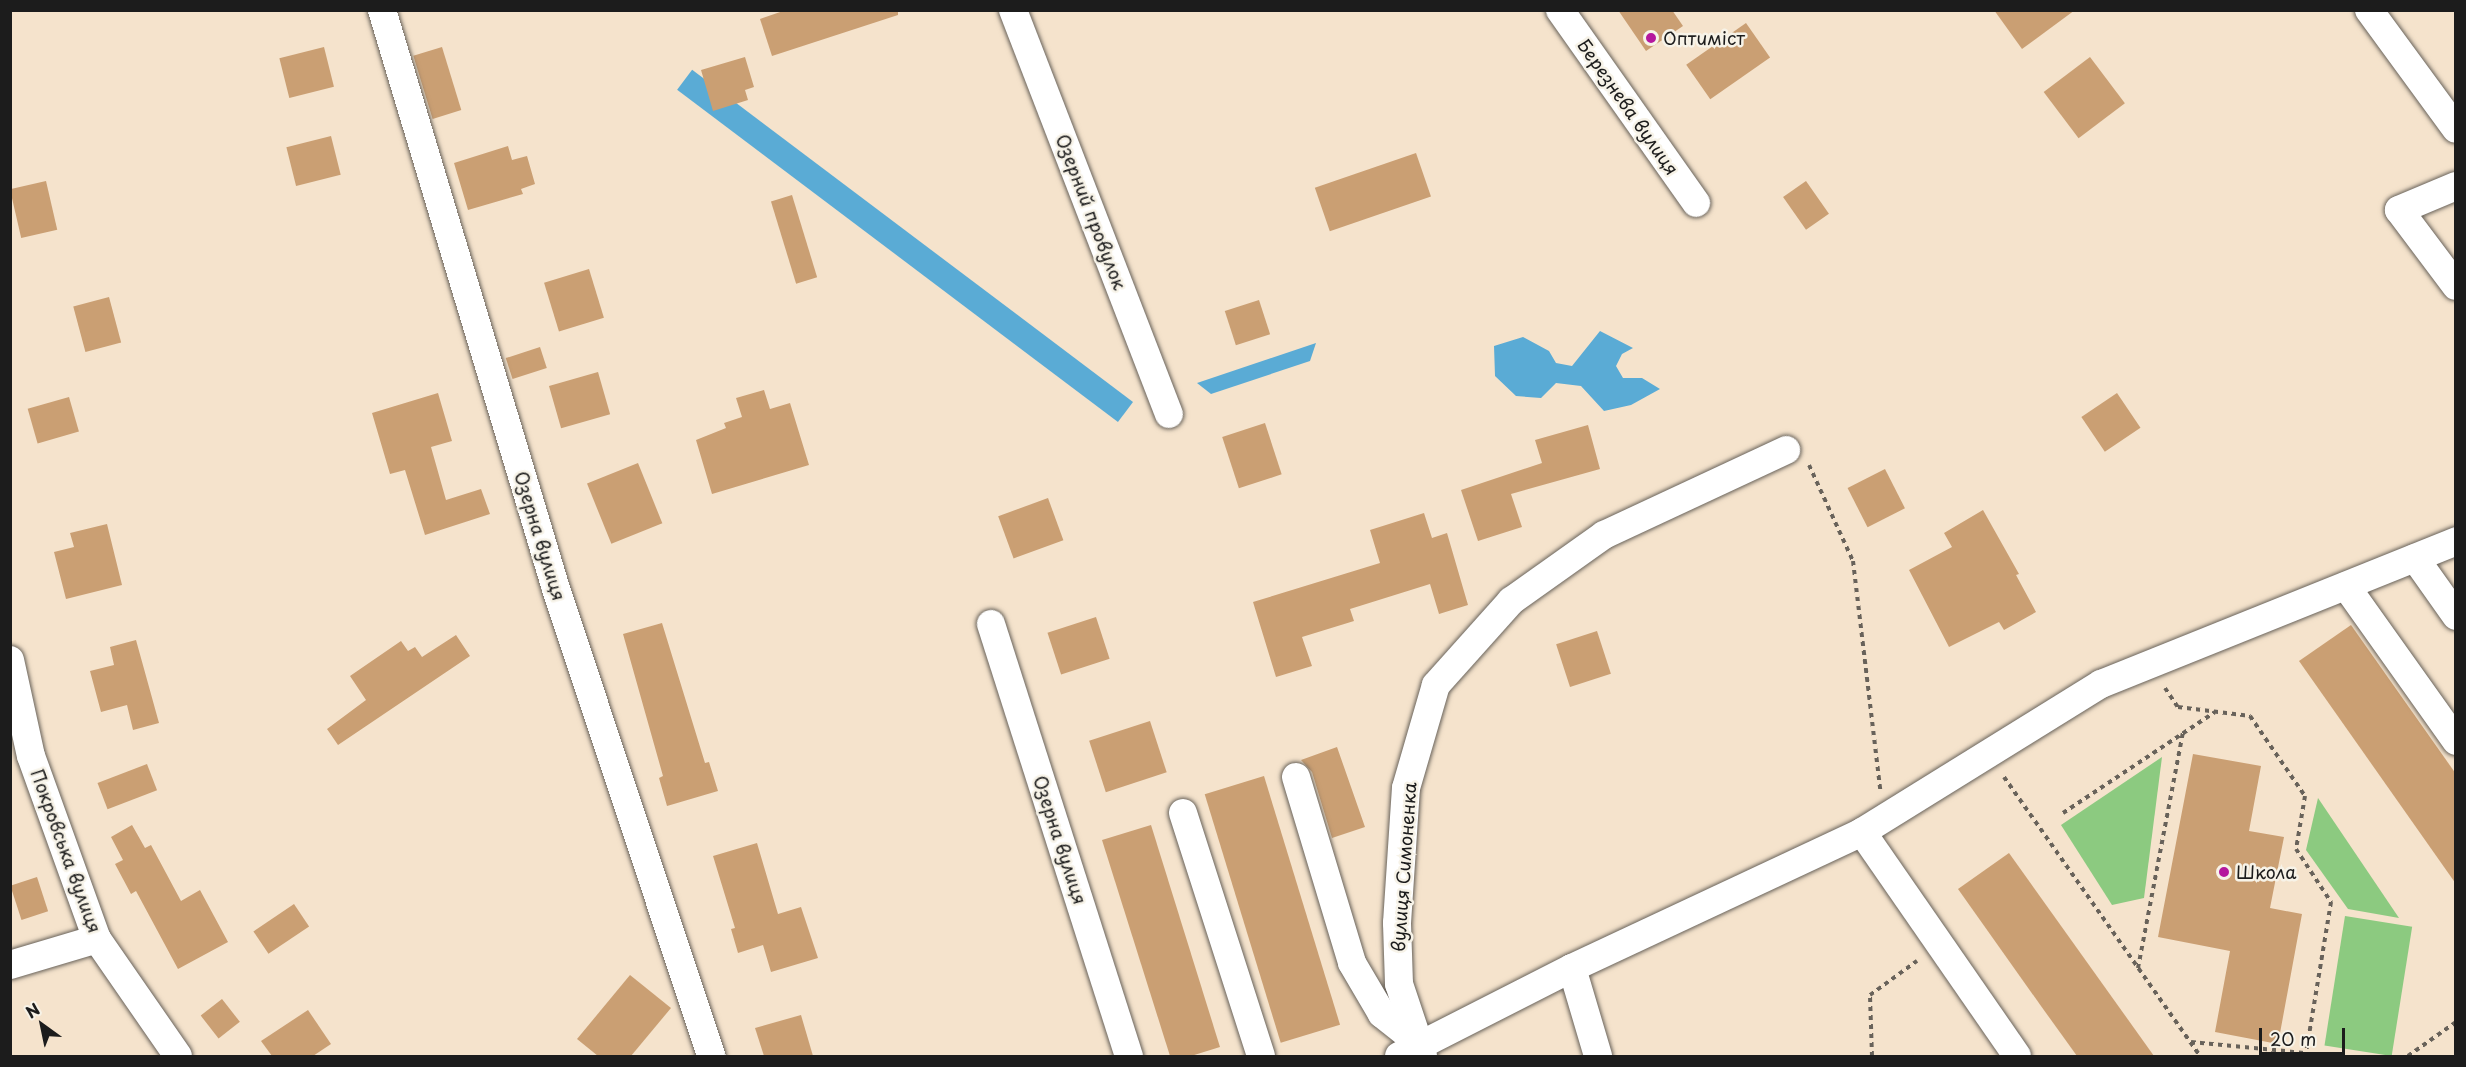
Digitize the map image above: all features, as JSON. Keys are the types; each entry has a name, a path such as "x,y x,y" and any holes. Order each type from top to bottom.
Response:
{"street":[{"name":"Озерна вулиця","path":"382,10 556,589 711,1056"},
{"name":"Озерний провулок","path":"1013,10 1169,414"},
{"name":"Березнева вулиця","path":"1560,10 1696,203"},
{"path":"2369,10 2456,129"},
{"path":"2456,186 2399,210 2456,286"},
{"name":"вулиця Симоненка","path":"1414,1052 1399,984 1397,923 1406,788 1436,685 1511,601 1604,535 1796,455"},
{"path":"1296,777 1352,963 1382,1014 1414,1052 1572,968 1873,826 2101,684 2456,541"},
{"path":"2415,558 2456,616"},
{"path":"2346,586 2456,741"},
{"name":"Озерна вулиця","path":"991,624 1129,1056"},
{"name":"Покровська вулиця","path":"10,660 30,756 97,939 178,1056"},
{"path":"1183,813 1261,1056"},
{"path":"1873,826 1940,945 2017,1056"},
{"path":"10,965 97,939"},
{"path":"1572,968 1598,1056"}],"path":[{"path":"1796,455 1853,561 1873,826"},
{"path":"2149,665 2178,707 2250,716 2305,796 2296,849 2331,902 2307,1055 2190,1042"},
{"path":"2063,813 2215,712"},
{"path":"2138,968 2182,733"},
{"path":"1988,754 2200,1056"},
{"path":"1872,1056 1870,994 1940,945"},
{"path":"2408,1056 2456,1022"}],"green space":[{"path":"2162,757 2144,898 2112,905 2061,825"},
{"path":"2318,798 2399,918 2348,909 2306,850"},
{"path":"2345,916 2412,927 2392,1056 2325,1045"}],"water":[{"path":"692,70 1133,402 1118,422 677,90"},
{"path":"1600,331 1633,348 1622,354 1616,366 1623,378 1642,378 1660,389 1631,405 1604,411 1581,386 1556,383 1541,398 1516,396 1495,376 1494,346 1523,337 1549,351 1556,363 1572,366"},
{"path":"1316,343 1310,361 1211,394 1197,383"}],"building":[{"path":"786,10 898,10 898,15 772,56 760,19"},
{"name":"Оптиміст","path":"1618,10 1672,10 1683,26 1646,51"},
{"path":"1994,10 2075,10 2022,49"},
{"path":"1746,23 1770,57 1710,99 1686,65"},
{"path":"324,47 334,87 289,98 279,58"},
{"path":"442,47 461,110 433,119 413,56"},
{"path":"745,57 754,87 745,90 748,100 713,111 701,70"},
{"path":"2090,57 2125,103 2079,138 2044,92"},
{"path":"331,136 341,175 296,186 286,147"},
{"path":"508,146 512,160 527,156 535,184 521,189 523,194 468,210 454,163"},
{"path":"1416,153 1431,196 1330,231 1315,188"},
{"path":"46,181 57,230 21,238 10,189"},
{"path":"1806,181 1829,214 1806,230 1783,197"},
{"path":"792,195 817,277 796,284 771,201"},
{"path":"589,269 604,318 559,332 544,283"},
{"path":"109,297 121,342 85,352 73,307"},
{"path":"1259,300 1270,334 1236,345 1225,311"},
{"path":"540,347 547,368 513,379 506,358"},
{"path":"598,372 610,414 561,428 549,386"},
{"path":"764,390 770,409 790,403 809,465 712,494 696,440 726,428 724,423 742,417 736,398"},
{"path":"438,393 452,441 431,447 446,500 481,489 490,514 425,535 405,470 390,474 372,413"},
{"path":"2117,393 2140,428 2105,452 2081,417"},
{"path":"69,397 79,432 38,443 28,409"},
{"path":"1265,423 1282,474 1239,488 1222,437"},
{"path":"1588,425 1600,469 1511,494 1522,527 1478,541 1461,490 1542,463 1535,440"},
{"path":"638,463 662,523 611,544 587,484"},
{"path":"1885,469 1905,508 1868,527 1848,488"},
{"path":"1048,498 1063,540 1014,558 998,516"},
{"path":"1983,510 2019,574 2016,575 2036,612 2004,630 1999,622 1949,647 1909,570 1952,547 1944,533"},
{"path":"1424,513 1432,538 1447,533 1468,605 1439,614 1430,584 1350,609 1354,621 1302,637 1312,666 1276,677 1253,602 1380,563 1370,530"},
{"path":"107,524 122,585 66,599 54,552 74,547 70,533"},
{"path":"1096,617 1110,659 1061,675 1047,633"},
{"path":"662,623 705,763 709,762 718,791 667,806 659,778 663,776 623,634"},
{"path":"2351,625 2456,774 2456,884 2299,661"},
{"path":"1597,631 1611,674 1570,687 1556,644"},
{"path":"456,635 470,656 338,745 327,729 366,700 350,676 401,641 408,651 415,647 422,657"},
{"path":"136,640 159,723 133,730 127,705 101,712 90,671 114,665 110,647"},
{"path":"1150,721 1167,772 1106,792 1089,741"},
{"path":"1337,747 1365,827 1332,838 1312,772 1301,760"},
{"name":"Школа","path":"2193,754 2261,766 2249,831 2284,837 2270,908 2302,914 2278,1044 2215,1032 2230,951 2158,937"},
{"path":"147,764 157,790 108,809 98,783"},
{"path":"1264,776 1340,1025 1281,1043 1205,794"},
{"path":"132,825 145,848 151,845 181,901 200,890 228,942 178,969 136,891 131,894 115,864 123,860 111,837"},
{"path":"1151,825 1220,1047 1191,1056 1170,1056 1102,840"},
{"path":"757,843 778,914 801,907 818,958 771,972 763,945 738,953 731,929 735,928 713,856"},
{"path":"2009,853 2154,1056 2077,1056 2041,1006 1958,889"},
{"path":"37,877 48,911 21,920 10,886"},
{"path":"294,904 309,926 268,954 253,931"},
{"path":"630,975 671,1008 631,1056 598,1056 577,1039"},
{"path":"222,999 240,1022 219,1038 201,1016"},
{"path":"308,1010 331,1044 313,1056 272,1056 261,1041"},
{"path":"801,1015 813,1056 764,1056 755,1028"}],"place":[{"name":"Оптиміст","path":"1651,38"},
{"name":"Школа","path":"2224,872"}]}
